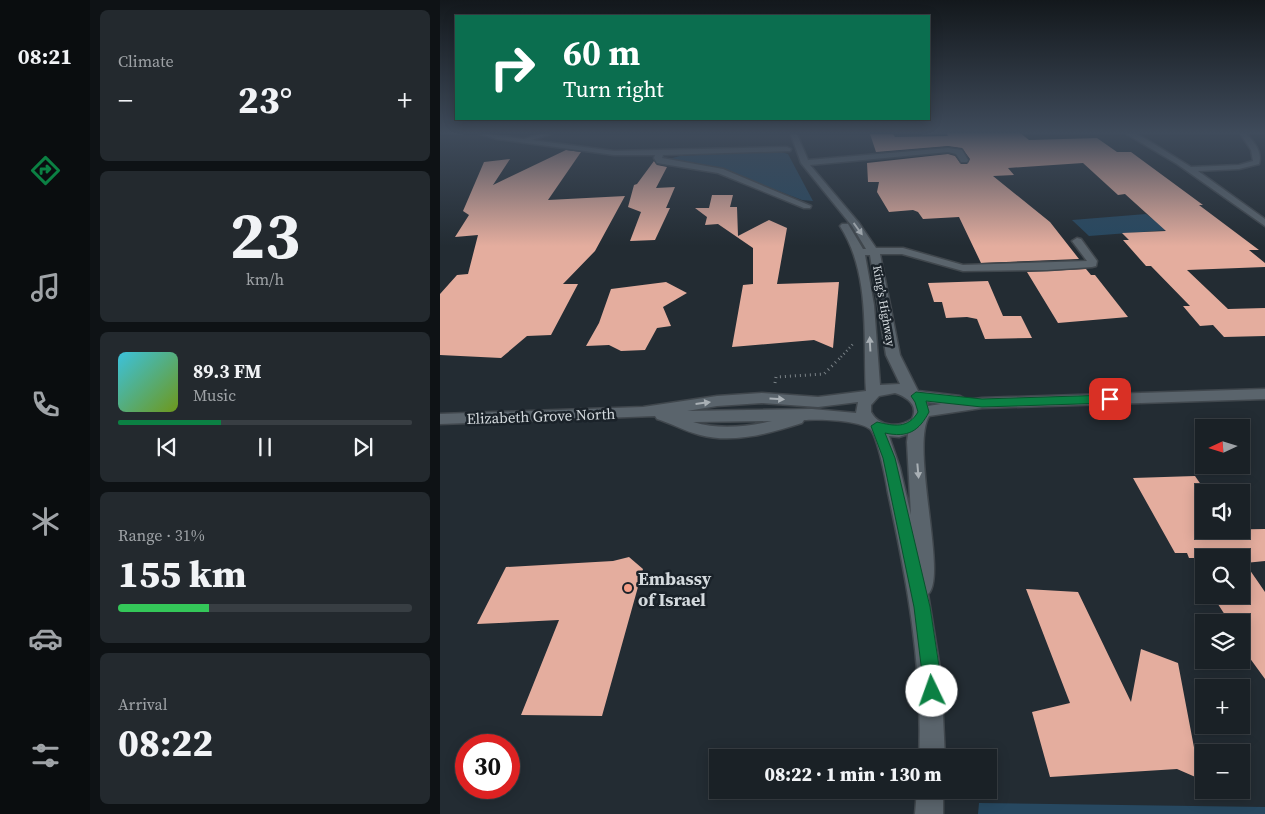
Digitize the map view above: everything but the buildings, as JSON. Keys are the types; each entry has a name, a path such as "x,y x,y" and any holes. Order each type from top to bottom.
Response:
{"street":[{"path":"713,170 807,206"},
{"name":"King's Highway","path":"807,170 860,252 868,312 871,394"},
{"name":"King's Highway","path":"811,170 856,225 874,251 893,355 914,395"},
{"path":"1190,170 1265,223"},
{"path":"860,252 903,251 963,268 1047,267 1094,263 1077,241"},
{"path":"932,749 931,673 922,607 889,458 863,408 871,394 883,389 896,388 914,395 982,403 1265,394"},
{"name":"Elizabeth Grove North","path":"440,419 643,412 711,402 774,399 818,402 871,394"},
{"path":"914,395 921,401 921,417 915,442 924,552 922,607"},
{"path":"872,423 895,430 911,427 921,417 982,403"},
{"name":"Elizabeth Grove North","path":"643,412 669,416 697,430 726,433 746,432 774,426 812,414 872,423"},
{"path":"929,814 930,799"}],"path":[{"path":"774,399 776,377 824,374 853,343 870,342"}],"shaded area":[{"path":"716,170 797,170 813,201 802,200 731,173"},
{"path":"1146,214 1168,230 1089,236 1072,220"},
{"path":"979,803 1265,807 1265,814 978,814"}],"place":[{"name":"Embassy of Israel","path":"628,588"}],"route":[{"path":"932,691 922,607 889,458 877,426 887,430 904,430 918,423 924,412 921,401 916,396 982,403 1110,399"}]}
